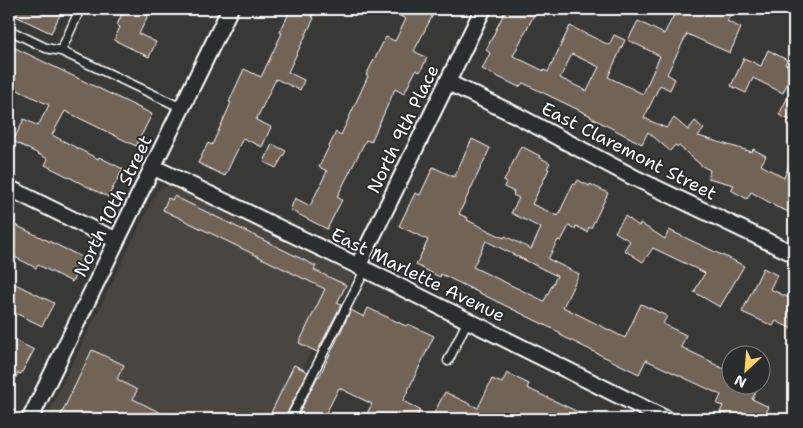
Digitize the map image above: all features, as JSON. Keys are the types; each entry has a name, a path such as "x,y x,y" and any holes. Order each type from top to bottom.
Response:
{"street":[{"name":"North 10th Street","path":"30,419 230,9"},
{"name":"North 9th Place","path":"361,268 483,9"},
{"name":"East Claremont Street","path":"447,82 516,115 633,177 794,254"},
{"name":"East Marlette Avenue","path":"153,167 468,320 666,419"},
{"path":"9,188 117,240"}],"lane":[{"path":"61,51 80,9"},
{"path":"9,30 46,48 61,51 182,108"},
{"path":"290,419 361,268"},
{"path":"448,362 468,320"}],"shaded area":[{"path":"169,185 353,275 316,352 311,351 278,419 45,419 157,191"}],"building":[{"path":"9,9 63,9 51,33 9,13"},
{"path":"124,9 151,9 139,34 156,42 149,57 114,40 120,27 117,25"},
{"path":"291,9 316,9 312,17 314,18 288,72 304,80 300,90 276,79 256,120 271,127 262,147 243,138 225,176 198,163 208,143 212,145 244,69 261,77"},
{"path":"385,9 436,9 414,51 427,58 420,72 416,70 404,94 395,89 371,142 366,140 337,197 342,200 327,229 290,210 295,198 310,206 327,171 319,167 336,132 341,135 368,76 366,75 386,37 395,41 406,19"},
{"path":"506,9 537,9 513,56 548,72 570,26 609,45 614,35 625,40 608,77 643,94 660,56 628,40 638,21 664,34 677,9 719,9 731,14 727,21 741,28 730,53 687,34 667,74 675,79 670,90 660,85 644,118 666,128 674,118 688,130 695,121 704,129 698,136 752,152 753,149 766,156 761,165 784,178 794,155 794,214 774,206 751,192 747,199 731,190 734,185 708,178 710,170 702,166 679,146 675,145 670,151 648,132 642,144 591,116 523,83 519,87 482,69 490,53 486,50","holes":["572,54 599,67 587,91 560,78"]},
{"path":"9,45 152,114 136,146 65,111 52,135 98,159 99,157 123,169 108,197 45,165 48,159 13,141 24,119 38,126 49,105 9,86"},
{"path":"768,50 787,60 785,64 794,68 783,93 753,78 746,93 731,86 744,58 761,66"},
{"path":"794,84 794,122 779,115"},
{"path":"472,139 490,148 459,214 468,218 467,220 504,238 505,236 531,249 541,228 511,213 519,198 513,195 514,192 504,187 506,182 504,181 521,146 550,163 532,204 558,216 573,184 575,185 578,180 608,193 591,228 589,227 587,232 576,226 575,229 569,226 561,241 558,240 548,259 579,274 563,307 625,338 641,304 667,316 663,324 686,335 681,347 720,367 720,395 646,360 639,374 441,274 440,277 416,265 428,240 399,226 415,193 420,195 433,167 454,177","holes":["486,241 557,276 544,301 473,267"]},
{"path":"272,144 286,151 276,168 264,162"},
{"path":"174,196 316,266 314,270 346,285 337,303 341,305 317,352 299,343 325,289 163,210 168,198 172,200"},
{"path":"625,216 639,226 640,223 665,239 669,230 744,266 720,307 694,292 705,273 653,248 643,262 624,250 630,241 615,232"},
{"path":"9,222 84,258 72,282 38,265 36,268 9,254"},
{"path":"763,268 777,275 770,289 794,300 794,330 776,321 773,326 742,312"},
{"path":"9,281 54,303 42,326 9,310"},
{"path":"368,308 406,326 408,324 434,336 403,401 420,410 416,419 364,419 372,404 339,388 323,419 296,419 319,377 351,310 364,317"},
{"path":"9,337 34,350 21,374 18,373 9,392"},
{"path":"92,350 124,365 117,379 137,390 133,399 173,419 59,419"},
{"path":"294,365 308,372 284,419 268,419"},
{"path":"507,373 529,384 527,388 593,419 441,419 433,415 445,392 478,408 492,379 502,383"},
{"path":"721,396 754,396 752,399 769,407 763,419 735,419 720,412 723,406 717,404"}]}
